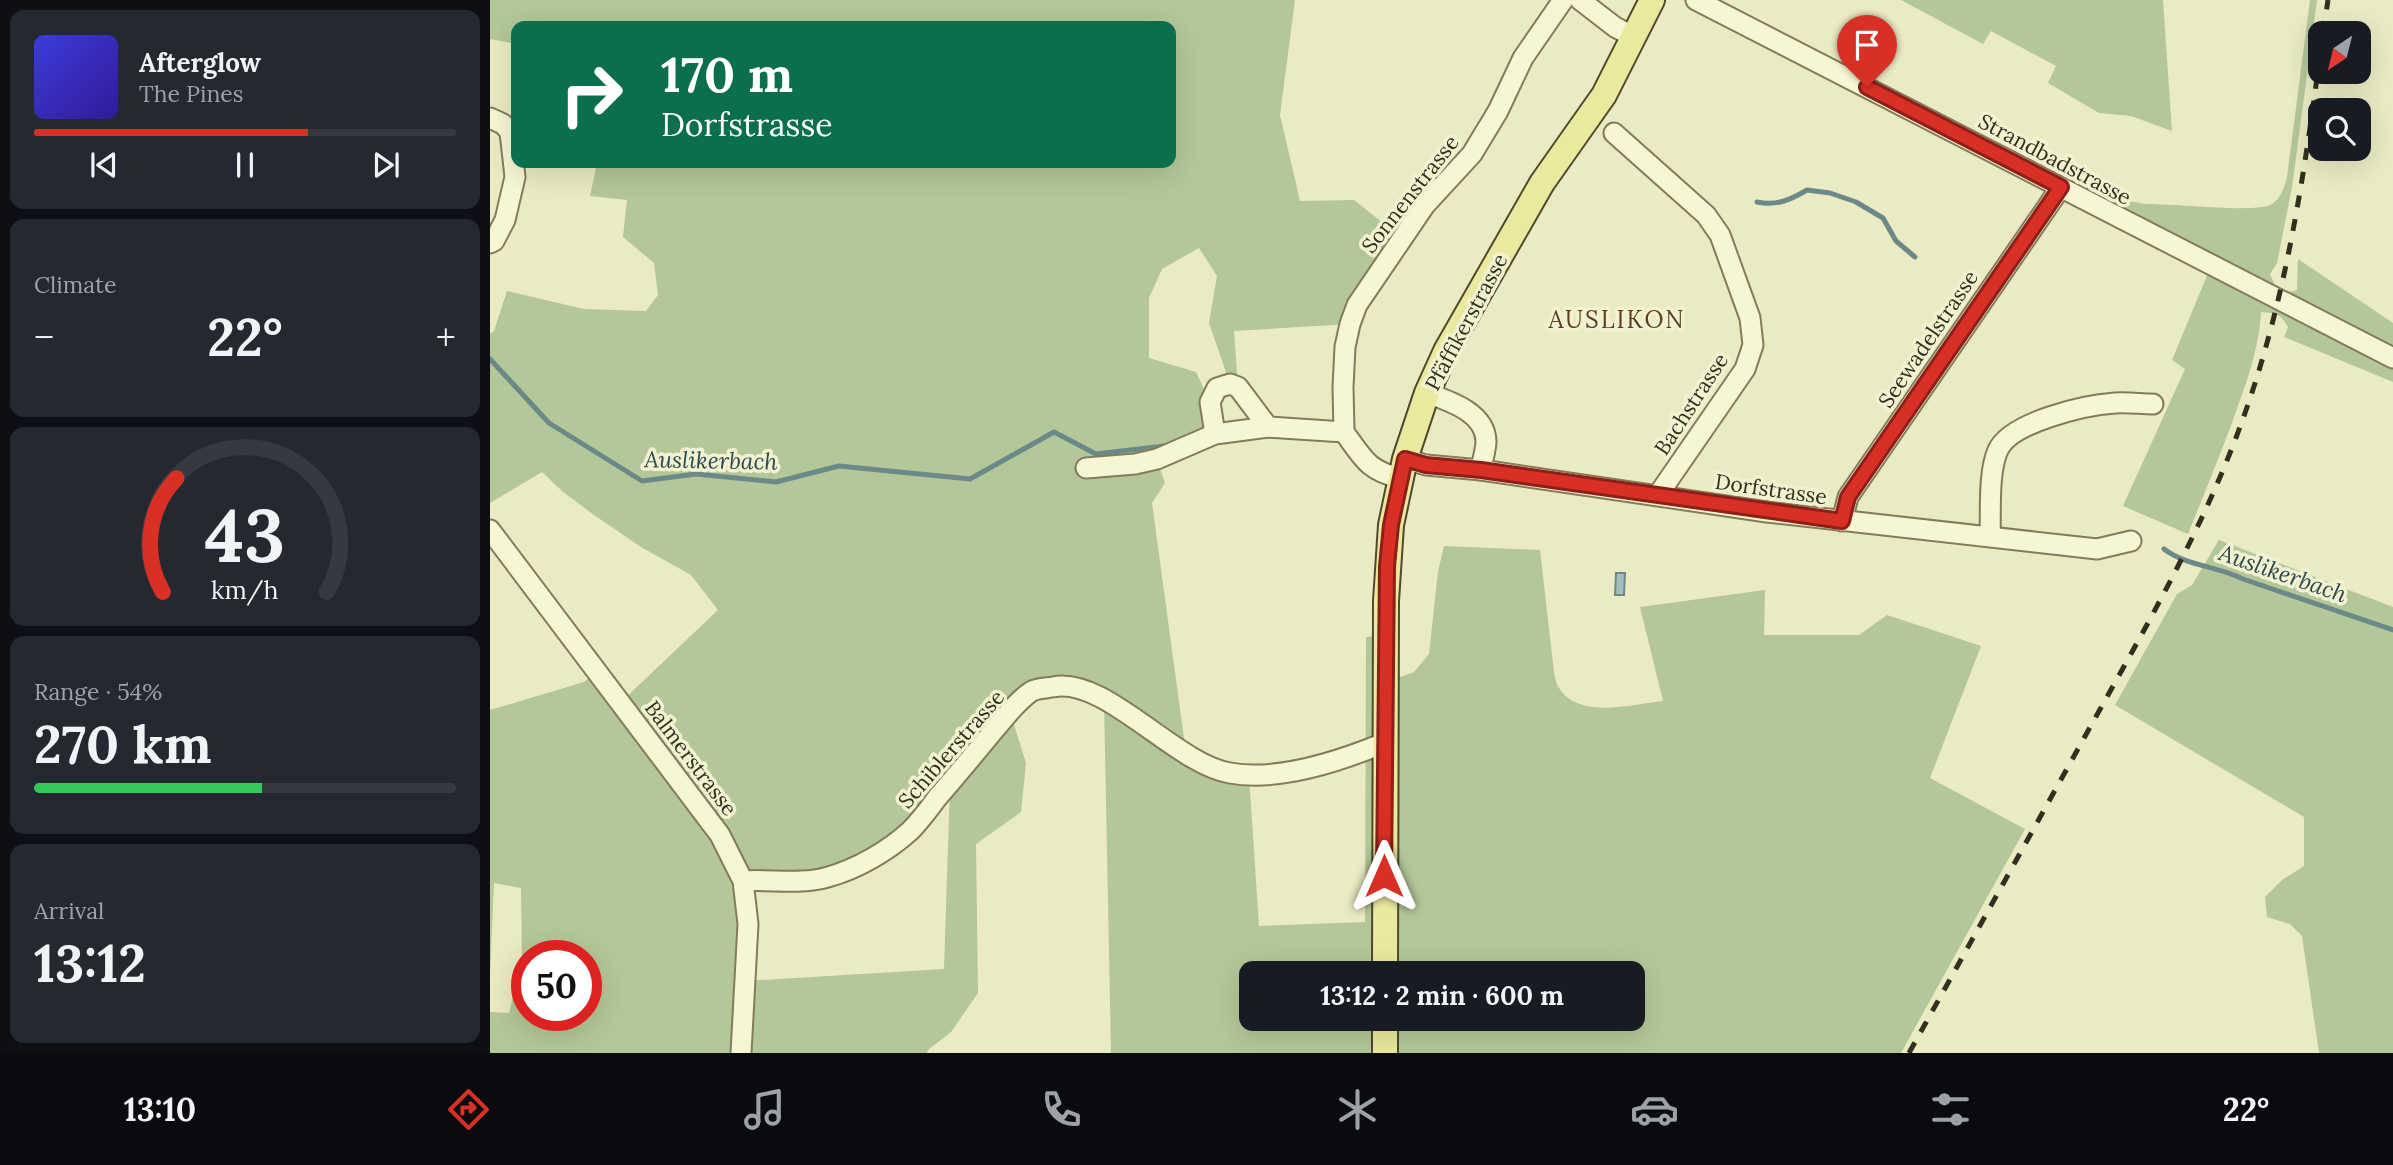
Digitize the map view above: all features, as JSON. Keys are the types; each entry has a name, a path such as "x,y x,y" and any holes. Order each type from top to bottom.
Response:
{"main road":[{"name":"Pfäffikerstrasse","path":"1385,961 1387,566 1391,525 1403,468 1427,393 1446,351 1542,183 1604,95 1652,0"},
{"path":"1385,1031 1385,1053"}],"street":[{"name":"Sonnenstrasse","path":"1344,432 1345,346 1357,304 1425,205 1472,154 1498,111 1527,51 1563,0"},
{"path":"1580,0 1615,27 1634,37"},
{"name":"Strandbadstrasse","path":"1696,0 2393,358"},
{"path":"490,118 503,124 510,132 511,141"},
{"name":"Bachstrasse","path":"1614,133 1706,215 1720,235 1750,318 1753,345 1745,369 1658,495"},
{"path":"490,243 494,241 505,220 515,177 514,168"},
{"name":"Seewadelstrasse","path":"1842,521 1848,497 2061,187"},
{"path":"1214,434 1210,402 1217,388 1230,384 1238,387 1268,427"},
{"path":"1427,393 1457,404 1471,413 1481,426 1486,440 1481,470"},
{"path":"1990,536 1994,464 2006,438 2022,428 2099,405 2153,404"},
{"path":"1086,468 1135,464 1157,459 1214,434 1268,427 1344,432"},
{"name":"Dorfstrasse","path":"1344,432 1364,460 1380,473 1426,465 1481,470 1842,521 2097,550 2131,541"},
{"name":"Balmerstrasse","path":"490,530 720,835 744,881 748,924 741,1053"},
{"name":"Schiblerstrasse","path":"744,881 804,881 828,877 871,860 910,831 1010,712 1033,691 1058,685 1087,689 1186,754 1210,767 1229,773 1249,775 1294,771 1324,765 1384,743"}],"green space":[{"path":"490,0 1295,0 1280,115 1300,201 1354,200 1402,238 1350,324 1234,331 1238,387 1230,384 1209,323 1217,276 1199,248 1162,269 1149,298 1149,358 1196,372 1210,402 1215,434 1157,459 1165,483 1152,503 1186,753 1249,775 1259,926 1365,922 1366,637 1385,635 1386,682 1414,672 1429,654 1438,572 1444,546 1540,550 1556,682 1568,698 1593,707 1622,707 1663,701 1640,607 1765,590 1764,635 1859,635 1887,615 1981,646 1930,778 2025,829 1901,1053 1111,1053 1104,700 1058,686 1010,712 1026,763 1021,812 976,844 978,993 951,1032 927,1053 490,1053 490,1012 509,1013 511,1005 511,1031 602,1031 602,940 522,940 521,888 494,883 490,975 490,710 584,682 597,672 621,702 718,610 691,575 641,547 594,515 542,472 490,503 490,334 494,331 507,291 584,309 646,311 658,295 654,263 623,237 627,200 590,196 596,168 1176,168 1176,21 511,21 511,43 490,39","holes":["950,785 944,969 745,981 744,881 828,877 910,831"]},
{"path":"1901,0 2163,0 2172,131 2131,116 2099,113 2048,83 2056,66 1991,31 1983,44"},
{"path":"2310,0 2317,0 2314,21 2308,21 2308,67 2292,187 2277,263 2270,274 2275,285 2289,292 2297,290 2298,259 2393,323 2393,382 2284,337 2288,327 2283,319 2261,312 2254,355 2246,382 2188,534 2123,506 2185,369 2172,360 2211,266 2075,194 2087,186 2145,204 2261,207 2277,200 2287,177"},
{"path":"2219,540 2393,607 2393,1053 2319,1053 2302,936 2290,924 2267,917 2265,897 2282,880 2304,866 2304,817 2115,705 2177,594 2192,585"}],"water":[{"path":"1616,573 1625,573 1624,595 1615,595"}],"waterway":[{"path":"1757,202 1783,201 1807,190 1830,193 1856,202 1883,218 1896,241 1915,257"},
{"name":"Auslikerbach","path":"490,359 549,423 642,481 696,474 776,482 839,466 970,479 1054,432 1096,454 1164,446"},
{"name":"Auslikerbach","path":"2164,549 2192,563 2223,571 2393,630"}],"railway":[{"path":"2325,21 2328,0"},
{"path":"1909,1053 2158,603 2214,491 2245,413 2272,325 2292,236 2316,84"}],"district":[{"name":"AUSLIKON","path":"1617,319"}],"route":[{"path":"1384,876 1387,566 1391,525 1405,459 1426,465 1481,470 1842,521 1848,497 2061,187 1867,87"}]}
